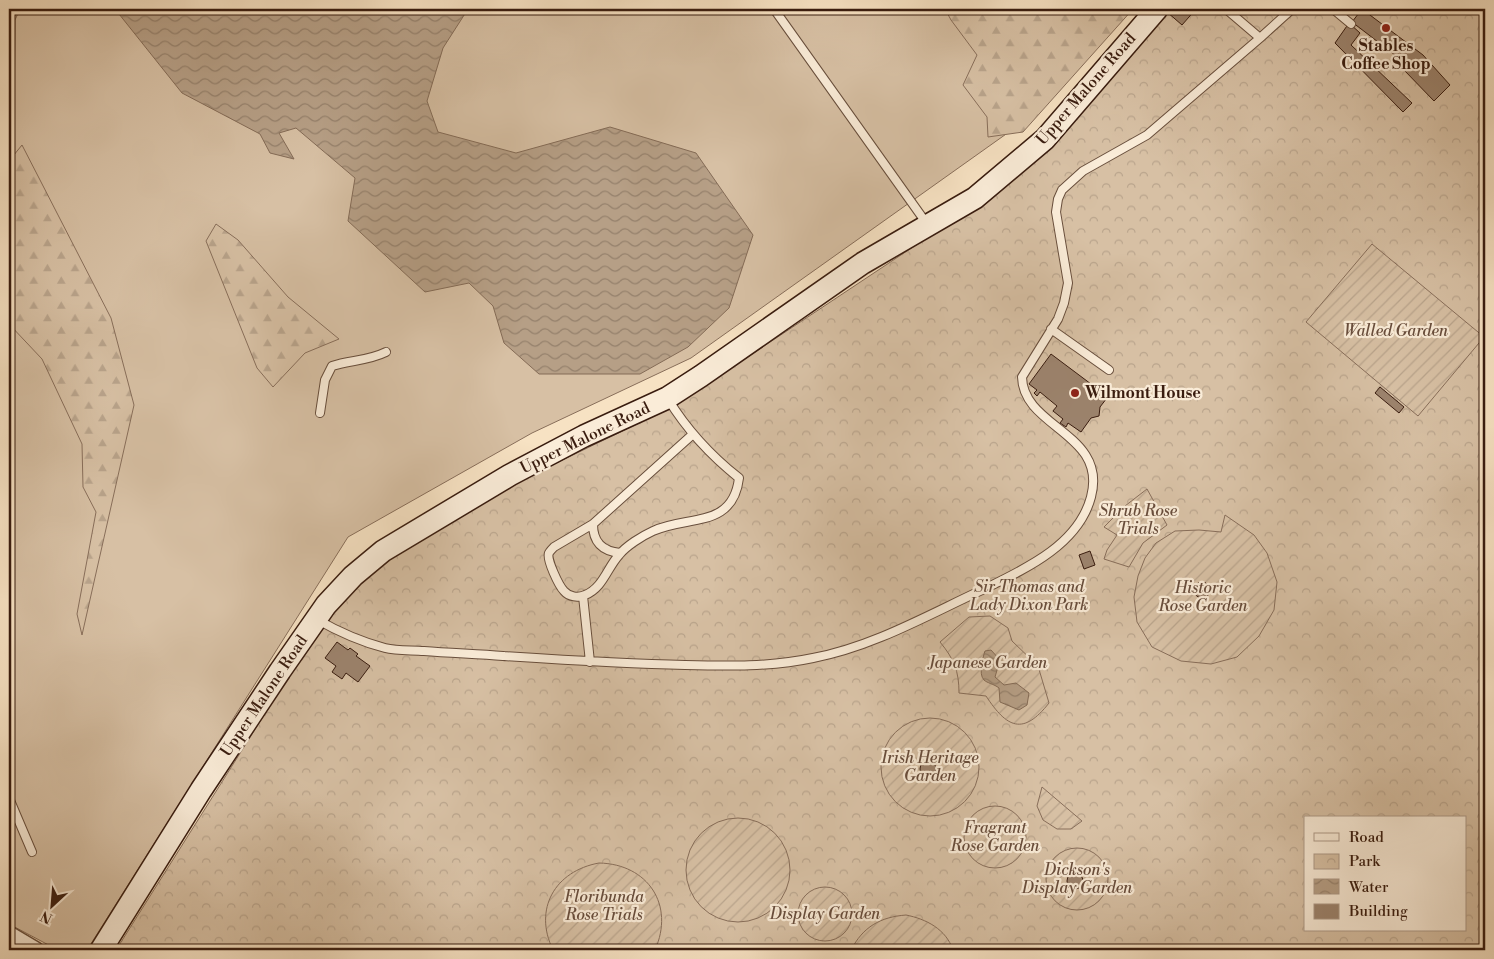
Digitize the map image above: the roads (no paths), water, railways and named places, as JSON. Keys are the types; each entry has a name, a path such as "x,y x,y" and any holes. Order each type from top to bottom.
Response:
{"main road":[{"name":"Upper Malone Road","path":"101,950 202,790 316,619 352,576 383,551 510,475 584,436 667,398 863,263 975,198 1045,139 1157,9"}],"street":[{"path":"9,934 36,950"}],"lane":[{"path":"774,9 928,225"},
{"path":"1226,9 1260,38"},
{"path":"316,619 330,627 391,649 590,662 735,666 815,658 882,636 1000,581 1059,546 1072,533 1083,516 1091,498 1093,482 1090,463 1080,446 1032,404 1022,387 1022,377 1052,329 1064,303 1068,283 1056,212 1058,199 1062,190 1083,171 1147,135 1292,9"},
{"path":"1333,9 1351,24"},
{"path":"1052,329 1109,370"},
{"path":"320,412 325,380 332,366 346,361 372,359 386,352"},
{"path":"667,398 692,435 716,460 739,478 733,499 721,512 700,520 674,523 652,531 620,553 594,590 583,596 572,596 564,591 548,560 549,553 554,547 593,524 692,435"},
{"path":"593,524 593,534 599,546 610,552 620,553"},
{"path":"583,596 590,662"},
{"path":"9,798 32,852"}],"water":[{"path":"9,9 20,9 15,20 14,120 9,127"},
{"path":"115,9 468,9 443,48 427,101 438,132 516,153 610,127 696,153 753,235 729,308 688,347 640,374 539,374 504,343 493,306 469,283 425,292 348,221 355,178 296,128 279,133 294,159 270,153 260,134 182,93"},
{"path":"991,650 1000,660 995,677 1004,685 1016,683 1029,693 1027,705 1019,710 1000,702 999,688 985,681 982,677 981,666 985,651"}],"place":[{"name":"Stables Coffee Shop","path":"1386,28"},
{"name":"Wilmont House","path":"1075,393"}],"park label":[{"name":"Walled Garden","path":"1396,331"},
{"name":"Shrub Rose Trials","path":"1138,520"},
{"name":"Sir Thomas and Lady Dixon Park","path":"1029,596"},
{"name":"Historic Rose Garden","path":"1203,597"},
{"name":"Japanese Garden","path":"988,663"},
{"name":"Irish Heritage Garden","path":"930,767"},
{"name":"Fragrant Rose Garden","path":"995,837"},
{"name":"Dickson's Display Garden","path":"1077,879"},
{"name":"Floribunda Rose Trials","path":"604,906"},
{"name":"Display Garden","path":"825,914"}]}
